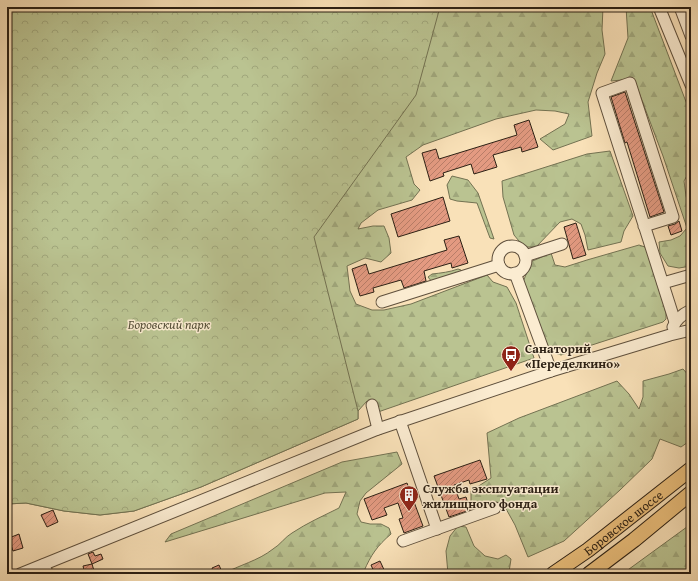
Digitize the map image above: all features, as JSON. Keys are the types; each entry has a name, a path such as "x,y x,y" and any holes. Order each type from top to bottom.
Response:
{"main road":[{"name":"Боровское шоссе","path":"552,574 588,550 691,469"},
{"name":"Боровское шоссе","path":"589,574 685,501 691,493"}],"street":[{"path":"659,7 691,85"},
{"path":"680,7 689,25 691,36"},
{"path":"669,31 689,25"},
{"path":"644,226 673,217 630,83 602,93 644,226 663,283 675,322"},
{"path":"525,256 562,244"},
{"path":"515,246 523,251 525,256 525,264 523,268 515,273 506,273 499,265 498,258 502,250 506,247 515,246"},
{"path":"382,302 499,265"},
{"path":"515,273 550,371"},
{"path":"663,283 691,275"},
{"path":"670,335 675,322 691,310"},
{"path":"670,335 691,326"},
{"path":"20,574 45,569 400,421 550,371 691,330"},
{"path":"372,405 378,429"},
{"path":"400,421 437,529"},
{"path":"403,541 495,508"}],"green space":[{"name":"Боровский парк","path":"7,7 603,7 602,30 605,54 588,102 592,136 553,150 540,139 565,124 569,114 555,111 536,110 496,119 423,145 406,157 414,184 420,190 412,200 378,210 361,223 358,229 373,226 384,226 389,238 391,253 381,262 365,258 347,266 350,291 356,304 372,310 384,310 411,304 487,275 493,282 507,287 516,303 534,358 378,412 367,401 358,411 358,419 201,487 134,511 100,515 64,511 26,503 7,504"},
{"name":"Боровский парк","path":"7,7 440,7 416,95 314,237 358,411 358,419 201,487 134,511 100,515 64,511 26,503 7,504"},
{"path":"626,7 650,7 691,115 691,173 689,172 684,181 691,214 691,266 679,268 668,266 660,253 659,242 671,240 680,236 687,228 663,156 635,82 622,80 611,81 628,38"},
{"path":"610,151 633,216 624,231 621,242 588,250 581,224 572,219 560,222 536,247 524,247 514,235 503,197 502,181 587,154"},
{"path":"452,176 468,180 478,193 494,239 490,238 477,203 450,199 447,185"},
{"path":"639,245 645,247 651,261 666,313 666,319 663,322 561,355 552,352 543,340 523,282 527,272 528,263 551,253 555,265 565,267"},
{"path":"458,269 461,270 461,273 432,282 428,277 432,274 449,272"},
{"path":"683,369 691,378 691,440 681,447 660,439 652,459 564,541 528,557 515,525 505,507 497,502 474,509 471,501 471,491 491,478 487,433 519,418 617,381 629,394 639,409 643,397 643,381"},
{"path":"397,452 402,464 366,493 360,501 357,514 361,522 381,524 389,528 391,534 375,551 364,571 373,574 223,574 261,557 298,529 339,508 346,492 325,493 165,542 171,534 342,462"},
{"path":"691,524 691,574 622,574 625,572"},
{"path":"458,526 466,527 474,546 485,556 498,559 506,555 511,559 509,572 506,574 448,574 446,551 450,536"}],"building":[{"path":"625,92 664,212 650,217 627,142 625,143 611,97"},
{"path":"529,120 538,147 522,152 521,147 493,155 497,167 474,174 471,164 443,173 444,176 430,181 422,153 436,149 439,159 517,135 514,125"},
{"path":"443,197 450,221 398,237 391,214"},
{"path":"679,221 682,231 671,235 668,226"},
{"path":"576,223 586,255 573,259 564,227"},
{"path":"459,236 468,263 452,268 451,263 424,271 426,281 404,288 401,280 373,288 374,292 360,296 352,269 366,264 369,274 447,250 444,240"},
{"path":"480,460 487,479 470,484 469,480 454,485 459,499 466,497 470,510 449,517 434,476"},
{"name":"Служба эксплуатации жилищного фонда","path":"407,483 423,526 404,533 399,519 403,518 398,503 384,508 387,515 372,520 364,499"},
{"path":"53,510 58,522 47,527 41,515"},
{"path":"19,534 23,548 13,551 9,538"},
{"path":"93,552 95,556 101,554 103,559 92,564 88,554"},
{"path":"380,561 386,574 375,574 371,565"},
{"path":"92,564 95,574 85,574 83,566"},
{"path":"219,565 222,572 214,574 212,568"}],"place":[{"name":"Санаторий «Переделкино»","path":"511,372"},
{"name":"Служба эксплуатации жилищного фонда","path":"409,512"}]}
